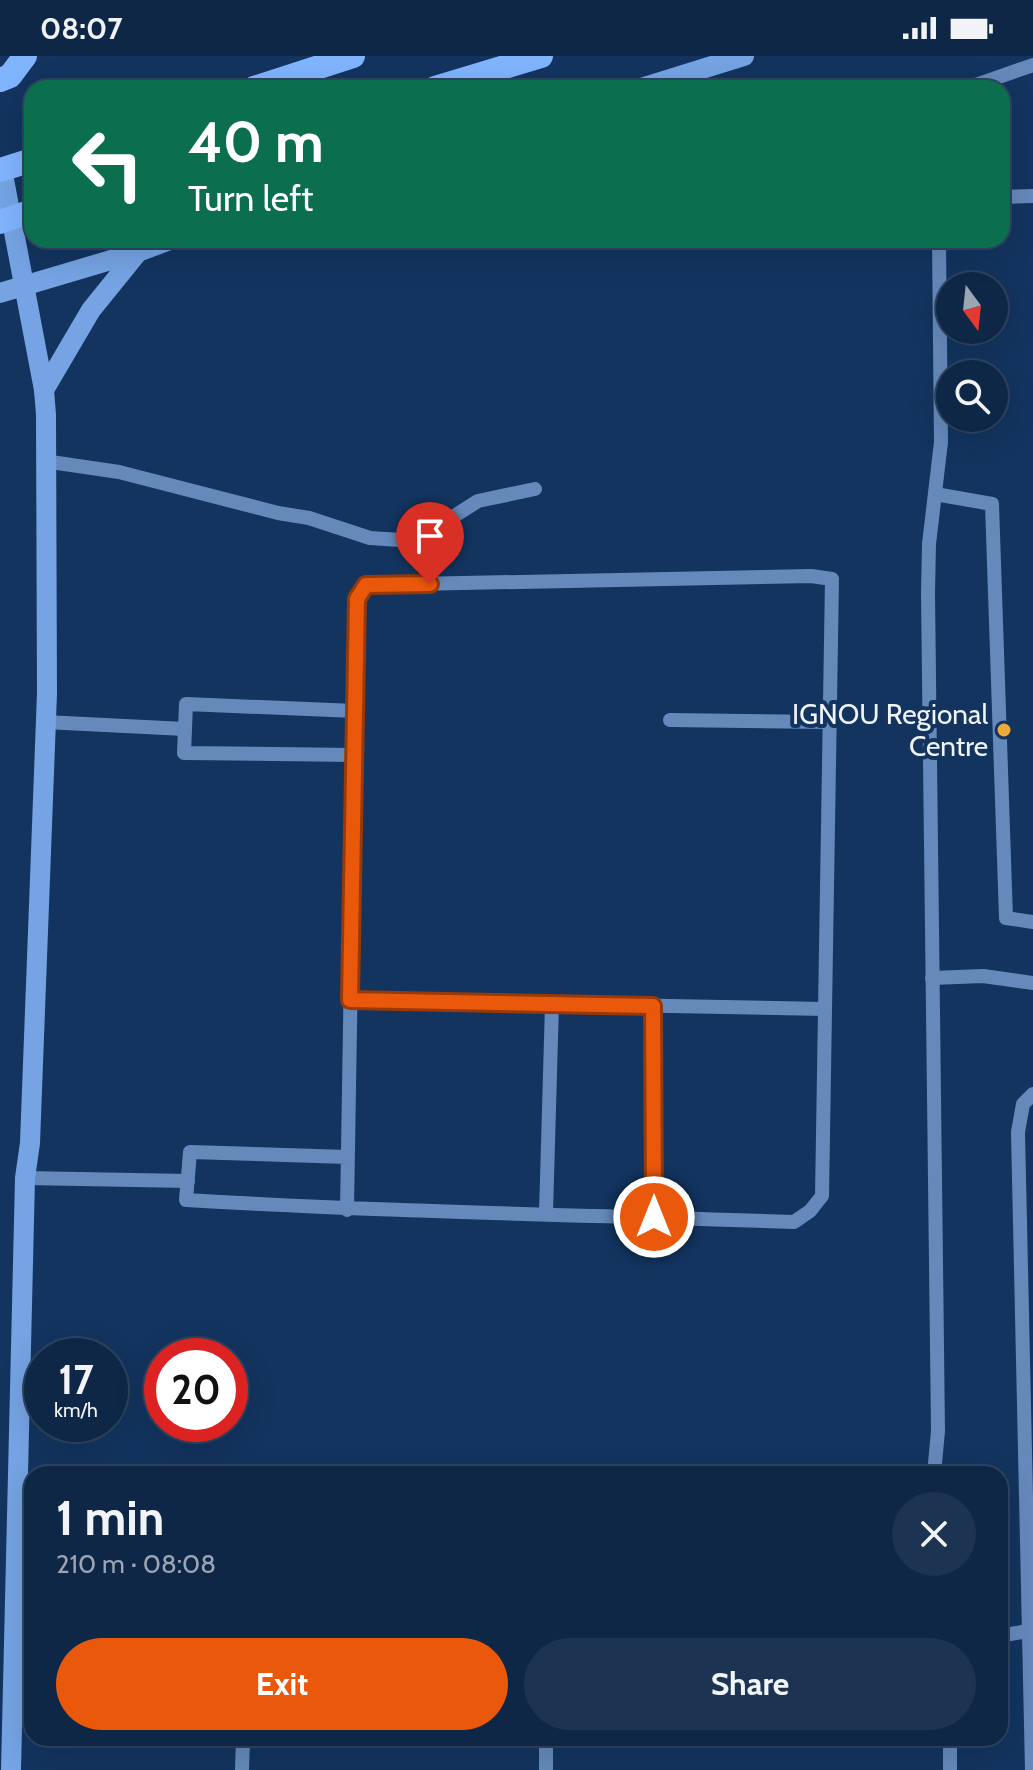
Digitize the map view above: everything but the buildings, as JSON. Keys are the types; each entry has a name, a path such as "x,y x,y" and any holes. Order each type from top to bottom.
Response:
{"highway":[{"path":"0,80 10,76 25,56"},
{"path":"279,80 353,56"},
{"path":"462,80 541,56"},
{"path":"1,164 24,161"},
{"path":"0,222 24,214"}],"main road":[{"path":"667,80 744,56"},
{"path":"1,164 44,390 45,722 30,1143 25,1178 25,1466"},
{"path":"0,293 149,248"},
{"path":"44,390 91,310 138,252"},
{"path":"11,1770 24,1536"}],"lane":[{"path":"990,80 1033,65"},
{"path":"1010,197 1033,196"},
{"path":"935,1466 938,1431 928,593 929,544 941,442 939,248"},
{"path":"44,461 119,472 278,513 309,518 370,538 400,540 429,532 478,501 535,489"},
{"path":"935,494 992,504 1006,918 1033,922"},
{"path":"347,1157 190,1152 186,1200 347,1210 794,1222 810,1211 822,1196 832,579 811,576 366,585 357,599 347,1210"},
{"path":"354,755 184,753 186,704 355,711"},
{"path":"670,720 829,722"},
{"path":"45,722 185,729"},
{"path":"932,978 983,976 1033,983"},
{"path":"350,1000 825,1009"},
{"path":"546,1213 552,1004"},
{"path":"653,1006 654,1217"},
{"path":"1032,1770 1032,1630 1018,1132 1023,1104 1033,1094"},
{"path":"25,1178 188,1181"},
{"path":"1008,1634 1032,1630"},
{"path":"242,1770 243,1746"},
{"path":"546,1746 546,1770"},
{"path":"950,1746 950,1770"}],"place":[{"name":"IGNOU Regional Centre","path":"1004,730"}],"route":[{"path":"430,584 366,585 357,599 350,1000 653,1006 654,1217"}]}
